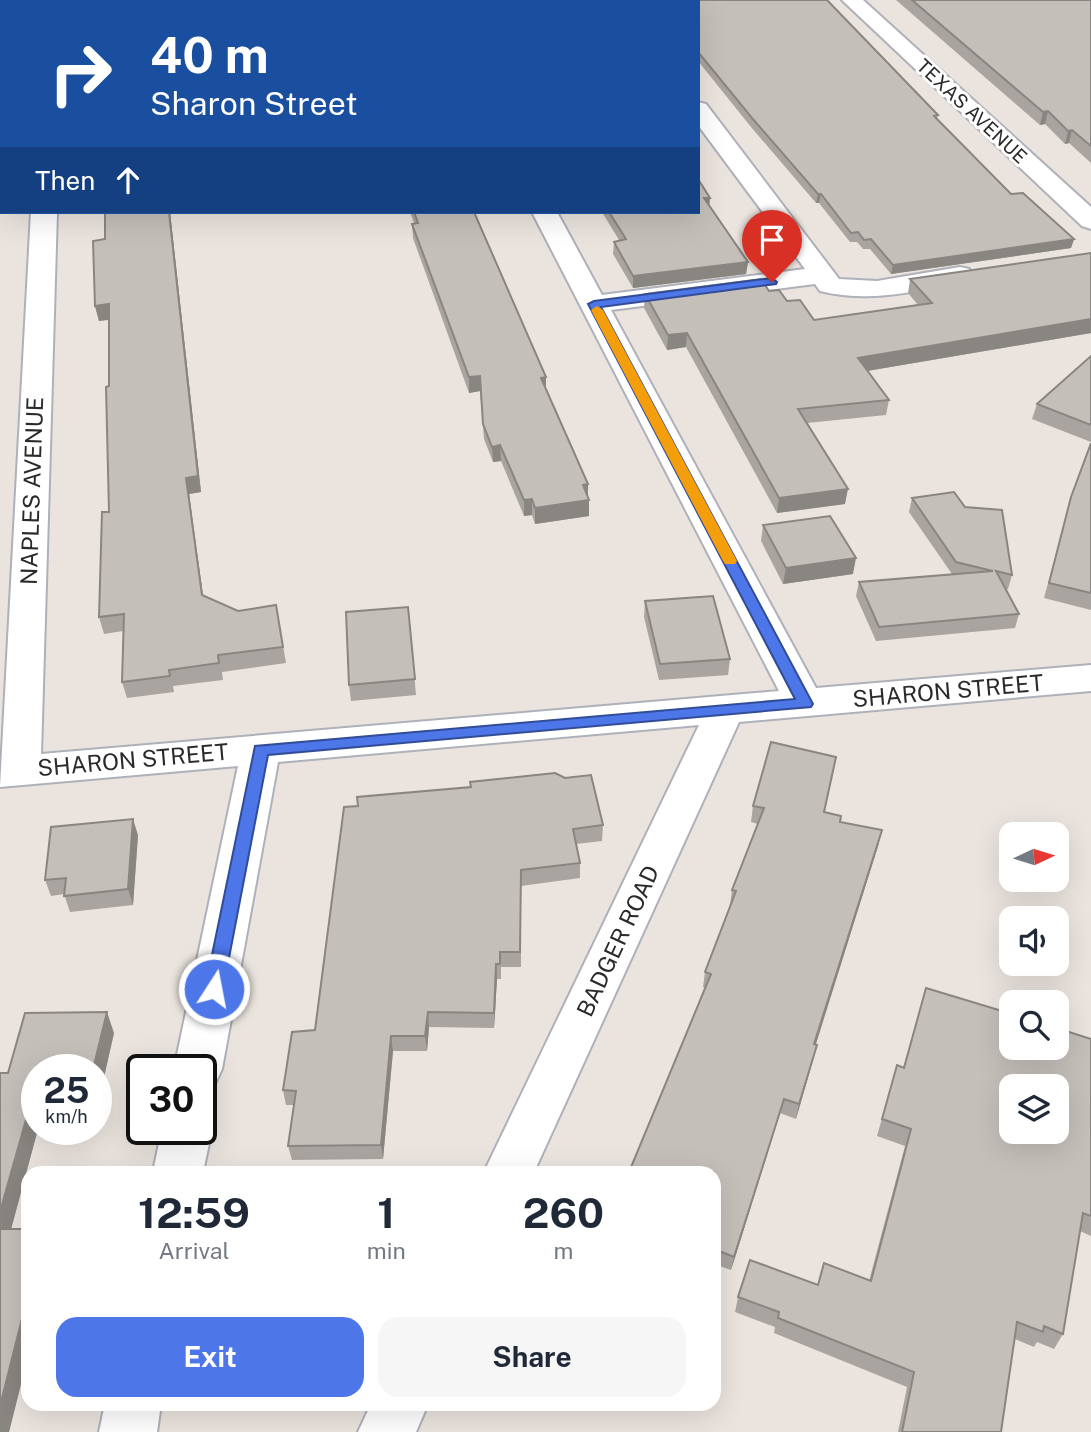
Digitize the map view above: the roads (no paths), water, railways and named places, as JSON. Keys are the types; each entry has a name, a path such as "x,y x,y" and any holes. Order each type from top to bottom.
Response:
{"street":[{"name":"TEXAS AVENUE","path":"852,0 1091,221"},
{"path":"700,112 833,283"},
{"name":"NAPLES AVENUE","path":"11,771 44,214"},
{"path":"546,214 805,704"},
{"path":"594,304 983,272"},
{"name":"SHARON STREET","path":"11,771 1091,678"},
{"name":"BADGER ROAD","path":"512,1166 726,709"},
{"path":"201,1054 261,750"},
{"path":"179,1166 184,1145"},
{"path":"128,1432 132,1411"},
{"path":"387,1432 397,1411"}]}
